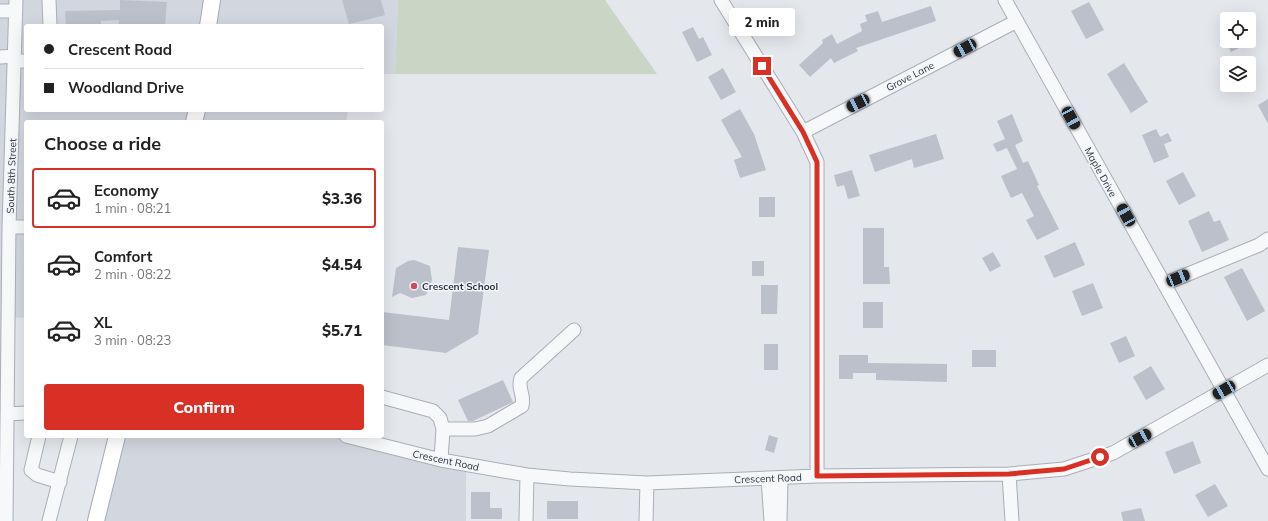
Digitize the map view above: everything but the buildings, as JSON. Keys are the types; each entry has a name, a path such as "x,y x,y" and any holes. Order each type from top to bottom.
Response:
{"main road":[{"path":"208,24 212,0"},
{"path":"96,521 117,438"}],"street":[{"path":"49,0 50,24"},
{"path":"721,0 803,132 817,162 817,476"},
{"name":"Maple Drive","path":"1005,0 1268,469"},
{"path":"0,11 15,6"},
{"name":"South 8th Street","path":"4,520 7,414 4,391 4,270 9,227 6,157 18,60 15,6"},
{"name":"Grove Lane","path":"803,132 1017,21"},
{"path":"0,56 18,60"},
{"path":"9,227 24,227"},
{"path":"1164,284 1260,245 1268,239"},
{"path":"443,428 475,429 488,426 522,406 524,399 519,384 521,378 574,330"},
{"name":"Crescent Road","path":"354,438 440,460 527,475 570,479 647,483 817,476 1009,474 1064,469 1113,453 1268,365"},
{"path":"384,398 432,411 440,418 443,428 440,460"},
{"path":"7,414 24,413"},
{"path":"39,438 31,470 38,475 60,482"},
{"path":"50,521 71,438"},
{"path":"1009,474 1012,521"},
{"path":"526,521 527,475"},
{"path":"771,521 775,478"},
{"path":"775,478 780,521"},
{"path":"646,521 647,483"}],"shaded area":[{"path":"0,0 398,0 395,74 384,74 384,24 24,24 24,112 348,112 346,120 24,120 24,318 7,317 7,368 0,367"},
{"path":"115,438 362,438 466,467 466,521 94,521"}],"green space":[{"path":"398,0 605,0 657,74 395,74"}],"place":[{"name":"Crescent School","path":"414,286"}],"route":[{"path":"762,66 803,132 817,162 817,476 1009,474 1064,469 1100,457"}]}
